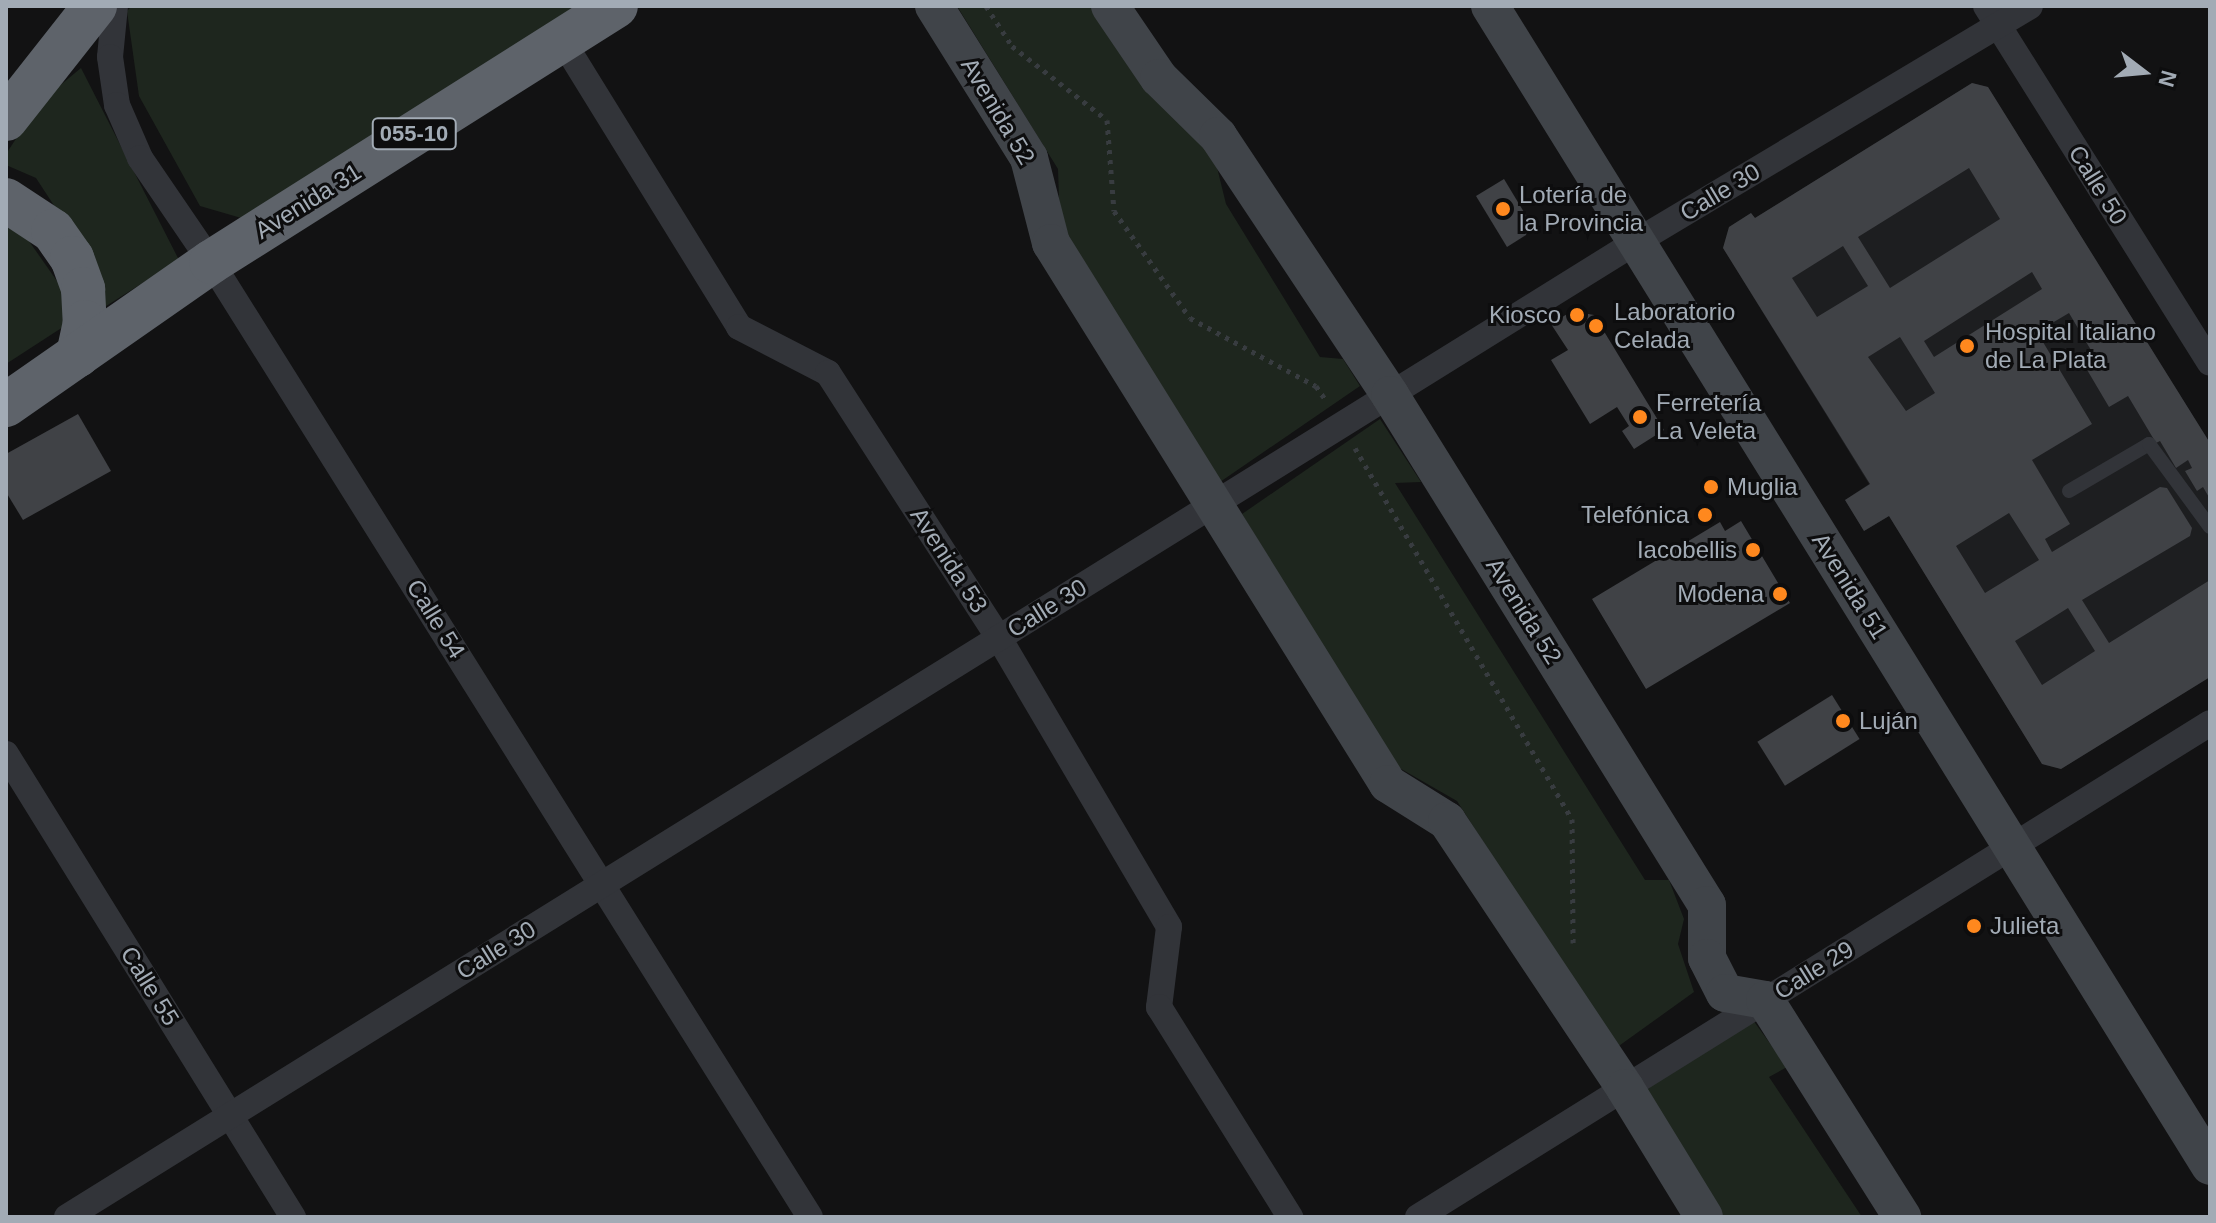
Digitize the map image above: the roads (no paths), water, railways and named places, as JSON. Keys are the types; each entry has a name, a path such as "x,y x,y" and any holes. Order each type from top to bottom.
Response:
{"highway":[{"path":"6,119 95,6"},
{"name":"Avenida 31","path":"6,405 211,262 616,6"},
{"path":"6,200 53,231 72,258 83,289 85,322 78,355"}],"street":[{"name":"Calle 54","path":"115,6 110,57 117,105 140,158 211,262 810,1217"},
{"name":"Avenida 52","path":"934,6 1029,158 1051,243 1388,784 1447,821 1625,1088 1704,1217"},
{"name":"Avenida 52","path":"1110,6 1159,78 1218,136 1390,395 1707,905 1707,958 1725,993 1765,1000"},
{"name":"Avenida 51","path":"1490,6 2210,1166"},
{"name":"Calle 30","path":"67,1217 1636,242 1992,16 2030,6"},
{"name":"Calle 50","path":"1992,16 2210,363"},
{"name":"Avenida 53","path":"562,40 739,327 828,373 999,638 1169,927 1159,1007 1290,1217"},
{"name":"Calle 29","path":"1418,1217 2210,723"},
{"name":"Calle 55","path":"6,754 293,1217"},
{"path":"1765,1000 1902,1217"}],"lane":[{"path":"2069,491 2149,444 2210,527"}],"place":[{"name":"Lotería de la Provincia","path":"1503,209"},
{"name":"Kiosco","path":"1577,315"},
{"name":"Laboratorio Celada","path":"1596,326"},
{"name":"Hospital Italiano de La Plata","path":"1967,346"},
{"name":"Ferretería La Veleta","path":"1640,417"},
{"name":"Muglia","path":"1711,487"},
{"name":"Telefónica","path":"1705,515"},
{"name":"Iacobellis","path":"1753,550"},
{"name":"Modena","path":"1780,594"},
{"name":"Luján","path":"1843,721"},
{"name":"Julieta","path":"1974,926"}]}
